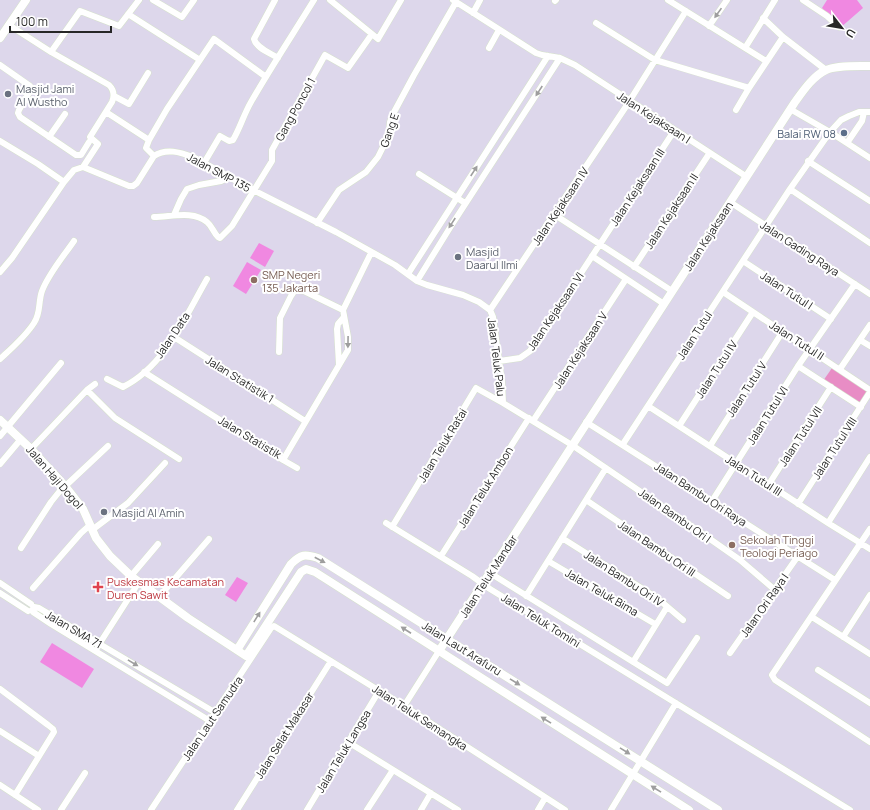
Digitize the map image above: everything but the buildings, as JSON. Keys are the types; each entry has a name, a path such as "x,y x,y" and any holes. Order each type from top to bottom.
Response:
{"street":[{"path":"0,38 26,0"},
{"path":"51,52 80,11 115,26 120,25 139,0"},
{"path":"152,0 182,17 194,0"},
{"path":"275,0 254,39 258,45 278,58"},
{"path":"204,163 220,136 229,141 232,140 240,129 248,107 314,0"},
{"path":"330,0 378,39 401,0"},
{"path":"473,13 480,0"},
{"path":"668,0 766,61"},
{"path":"709,26 727,0"},
{"path":"745,48 775,0"},
{"path":"803,0 827,16 839,27"},
{"name":"Jalan Kejaksaan I","path":"455,1 536,53 560,58 575,65 709,154 747,177"},
{"name":"Gang E","path":"317,223 339,190 366,172 378,157 389,135 390,122 393,114 455,1"},
{"name":"Jalan Kejaksaan IV","path":"490,310 630,101 686,12"},
{"path":"128,14 200,60"},
{"path":"764,18 783,36 826,70 832,68 870,66"},
{"path":"596,23 655,60 748,88"},
{"path":"0,272 12,258 64,182 74,170 83,167 98,144 90,137 114,96 113,88 110,85 8,26"},
{"path":"489,48 499,30"},
{"name":"Gang Poncol 1","path":"174,215 198,217 208,223 215,234 219,238 222,238 232,226 272,161 272,150 325,55 348,68 372,34"},
{"path":"736,110 748,88 783,36"},
{"path":"83,167 128,186 133,186 137,183 154,156 146,148 149,140 167,109 214,39 266,77"},
{"path":"408,274 548,56"},
{"path":"417,281 465,203 560,58"},
{"path":"0,65 30,86 30,91 18,110 20,117 78,156 81,155 90,142"},
{"name":"Jalan Kejaksaan","path":"572,445 790,109 808,85 826,70"},
{"path":"114,96 129,104 148,73"},
{"path":"790,109 830,132 870,158"},
{"path":"106,112 149,140"},
{"name":"Jalan Tutul","path":"623,444 790,189 830,132 841,120 859,112 867,112"},
{"path":"847,143 867,112"},
{"path":"49,137 65,114"},
{"name":"Jalan Kejaksaan III","path":"600,244 674,131"},
{"path":"0,141 64,182"},
{"name":"Jalan SMP 135","path":"154,156 163,151 182,153 204,163 371,252 417,281"},
{"name":"Jalan Kejaksaan II","path":"634,268 709,154"},
{"path":"808,162 870,202"},
{"path":"419,174 465,203"},
{"path":"154,217 168,217 174,215 187,189 220,181 229,177"},
{"path":"790,189 870,242"},
{"name":"Jalan Gading Raya","path":"730,202 870,294"},
{"path":"555,215 634,268 672,291"},
{"path":"0,359 28,332 35,322 38,316 40,299 44,286 74,241"},
{"name":"Jalan Kejaksaan VI","path":"499,361 520,358 530,351 600,244"},
{"path":"279,352 280,318 293,292 296,290 304,291 343,310 371,252"},
{"path":"592,256 664,304"},
{"name":"Jalan Tutul I","path":"743,261 832,319"},
{"name":"Jalan Data","path":"107,379 123,387 144,372 157,360 174,337 207,279"},
{"name":"Jalan Kejaksaan V","path":"531,420 626,279"},
{"name":"Jalan Teluk Palu","path":"417,281 463,295 479,302 490,310 493,317 503,403 572,445"},
{"name":"Jalan Tutul VI","path":"712,501 809,349 832,319 855,284"},
{"name":"Jalan Tutul II","path":"723,292 840,369 870,391"},
{"name":"Jalan Statistik","path":"144,372 283,460 348,350 347,326 343,310"},
{"name":"Jalan Tutul IV","path":"678,426 753,312"},
{"name":"Jalan Statistik","path":"339,365 337,329 338,324 344,317"},
{"path":"840,369 870,325"},
{"name":"Jalan Tutul V","path":"710,446 783,331"},
{"name":"Jalan Statistik 1","path":"174,337 305,421"},
{"path":"860,340 870,346"},
{"path":"0,436 61,363"},
{"path":"798,366 861,407"},
{"path":"31,449 86,390 95,384"},
{"name":"Jalan Tutul VII","path":"769,484 831,387"},
{"name":"Jalan Teluk Ratai","path":"392,527 476,388 503,403"},
{"path":"86,390 115,418 179,459"},
{"name":"Jalan Tutul VIII","path":"798,504 870,391"},
{"name":"Jalan Tutul III","path":"648,406 870,549"},
{"name":"Jalan Haji Dogol","path":"0,420 31,449 65,486 83,509 91,527 110,556 131,576 159,597 248,658"},
{"name":"Jalan Teluk Ambon","path":"441,556 531,420"},
{"name":"Jalan Bambu Ori Raya","path":"586,422 623,444 835,580"},
{"path":"0,464 21,439"},
{"name":"Jalan Bambu Ori I","path":"572,445 740,560 775,590"},
{"name":"Jalan Teluk Mandar","path":"404,706 572,445"},
{"path":"21,548 51,502 65,486 108,446"},
{"path":"828,523 870,457"},
{"path":"283,460 297,468"},
{"path":"34,588 81,533 128,504 165,463"},
{"path":"526,596 606,468"},
{"name":"Jalan Bambu Ori III","path":"586,500 728,596"},
{"name":"Jalan Teluk Tomini","path":"386,523 441,556 482,584 850,810"},
{"path":"870,529 772,677 870,742"},
{"name":"Jalan Bambu Ori IV","path":"562,538 657,598 683,620"},
{"path":"159,597 209,539"},
{"path":"131,576 158,544"},
{"name":"Jalan Laut Arafuru","path":"237,650 291,564 305,555 318,558 718,810"},
{"name":"Jalan Ori Raya I","path":"730,653 798,556"},
{"name":"Jalan Teluk Bima","path":"548,561 655,624"},
{"name":"Jalan Laut Arafuru","path":"248,658 301,572 306,569 315,572 689,810"},
{"name":"Jalan Teluk Tomini","path":"490,573 667,683 697,638"},
{"path":"95,650 139,582"},
{"path":"0,583 31,604"},
{"path":"0,593 28,611"},
{"path":"843,637 870,595"},
{"name":"Jalan SMA 71","path":"210,721 37,615 32,610 34,607 39,608 216,713"},
{"path":"633,662 655,624 667,607"},
{"path":"812,617 870,654"},
{"name":"Jalan Laut Samudra","path":"151,810 216,713 248,658 274,626"},
{"name":"Jalan Teluk Semangka","path":"274,626 404,706 565,810"},
{"name":"Jalan Selat Makasar","path":"237,810 331,661"},
{"path":"818,670 870,703"},
{"path":"170,696 174,688"},
{"path":"0,689 54,731 53,736 15,795"},
{"name":"Jalan Teluk Langsa","path":"307,810 379,691"},
{"path":"611,810 676,703"},
{"path":"0,731 39,756"},
{"path":"348,742 458,810"},
{"path":"367,810 392,770"},
{"path":"61,810 85,773"},
{"path":"0,785 38,810"},
{"path":"421,810 431,793"},
{"path":"538,810 545,798"}],"shaded area":[{"path":"827,0 857,0 863,8 840,28 822,8"},
{"path":"259,243 274,251 265,267 250,258"},
{"path":"247,262 261,270 246,294 233,286"},
{"path":"832,368 869,392 860,406 823,381"},
{"path":"237,577 248,583 236,602 225,595"},
{"path":"52,643 94,669 82,688 40,662"}],"place":[{"name":"Masjid Jami Al Wustho","path":"8,94"},
{"name":"Balai RW 08","path":"844,133"},
{"name":"Masjid Daarul Ilmi","path":"458,257"},
{"name":"SMP Negeri 135 Jakarta","path":"254,280"},
{"name":"Masjid Al Amin","path":"104,512"},
{"name":"Sekolah Tinggi Teologi Periago","path":"732,545"},
{"name":"Puskesmas Kecamatan Duren Sawit","path":"98,587"}]}
